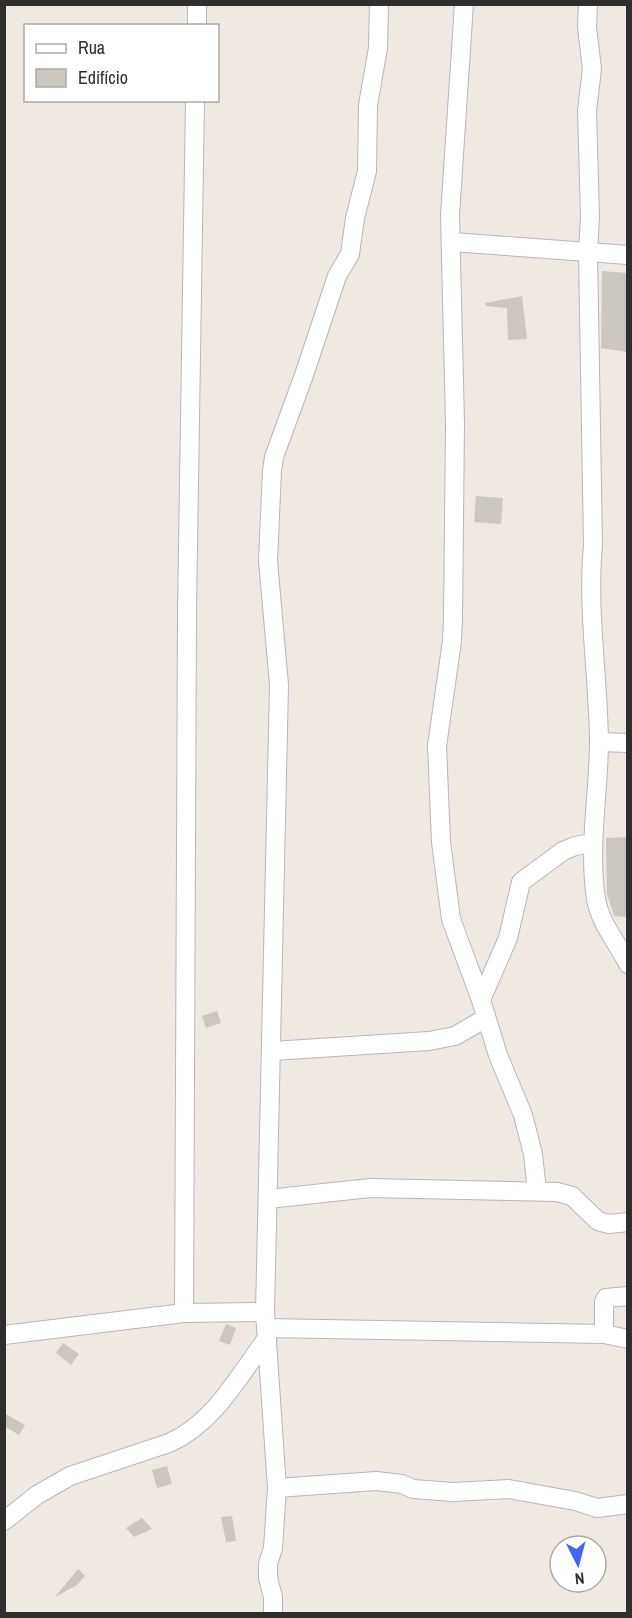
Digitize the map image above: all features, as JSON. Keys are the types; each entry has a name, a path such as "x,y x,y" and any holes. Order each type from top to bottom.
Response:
{"street":[{"path":"197,4 197,24"},
{"path":"273,1614 268,1564 273,1548 277,1488 266,1326 279,685 268,561 272,471 274,457 337,276 350,254 355,218 367,171 368,105 378,48 380,4"},
{"path":"464,4 450,215 455,424 453,618 452,641 437,746 441,842 451,919 482,1000 498,1055 523,1115 533,1154 537,1191"},
{"path":"588,4 587,27 592,69 586,111 590,218 588,252 593,545 590,577 599,742 593,843 596,900 604,923 627,964"},
{"path":"184,1314 187,611 195,102"},
{"path":"452,242 627,255"},
{"path":"599,742 627,743"},
{"path":"482,1000 508,938 521,882 563,851 593,843"},
{"path":"272,1052 429,1041 455,1035 486,1018"},
{"path":"268,1199 370,1188 557,1192 572,1196 604,1224 627,1222"},
{"path":"604,1334 606,1298 627,1296"},
{"path":"4,1335 184,1314 266,1326 604,1334 627,1339"},
{"path":"4,1521 37,1495 70,1476 184,1436 218,1405 266,1326"},
{"path":"277,1488 376,1481 402,1484 412,1489 453,1492 509,1489 575,1501 597,1508 627,1504"}],"building":[{"path":"602,271 627,273 627,352 601,348"},
{"path":"522,296 527,339 508,340 507,308 486,306 485,303"},
{"path":"476,496 503,498 501,524 474,522"},
{"path":"627,837 627,917 614,916 607,894 606,838"},
{"path":"217,1011 221,1023 206,1028 202,1016"},
{"path":"226,1324 236,1328 230,1345 219,1341"},
{"path":"63,1343 79,1354 71,1365 56,1353"},
{"path":"4,1413 25,1425 19,1435 4,1426"},
{"path":"167,1466 172,1484 157,1488 152,1470"},
{"path":"232,1516 236,1541 226,1542 221,1517"},
{"path":"142,1518 152,1529 134,1537 126,1528"},
{"path":"78,1569 85,1576 77,1585 55,1597"}]}
